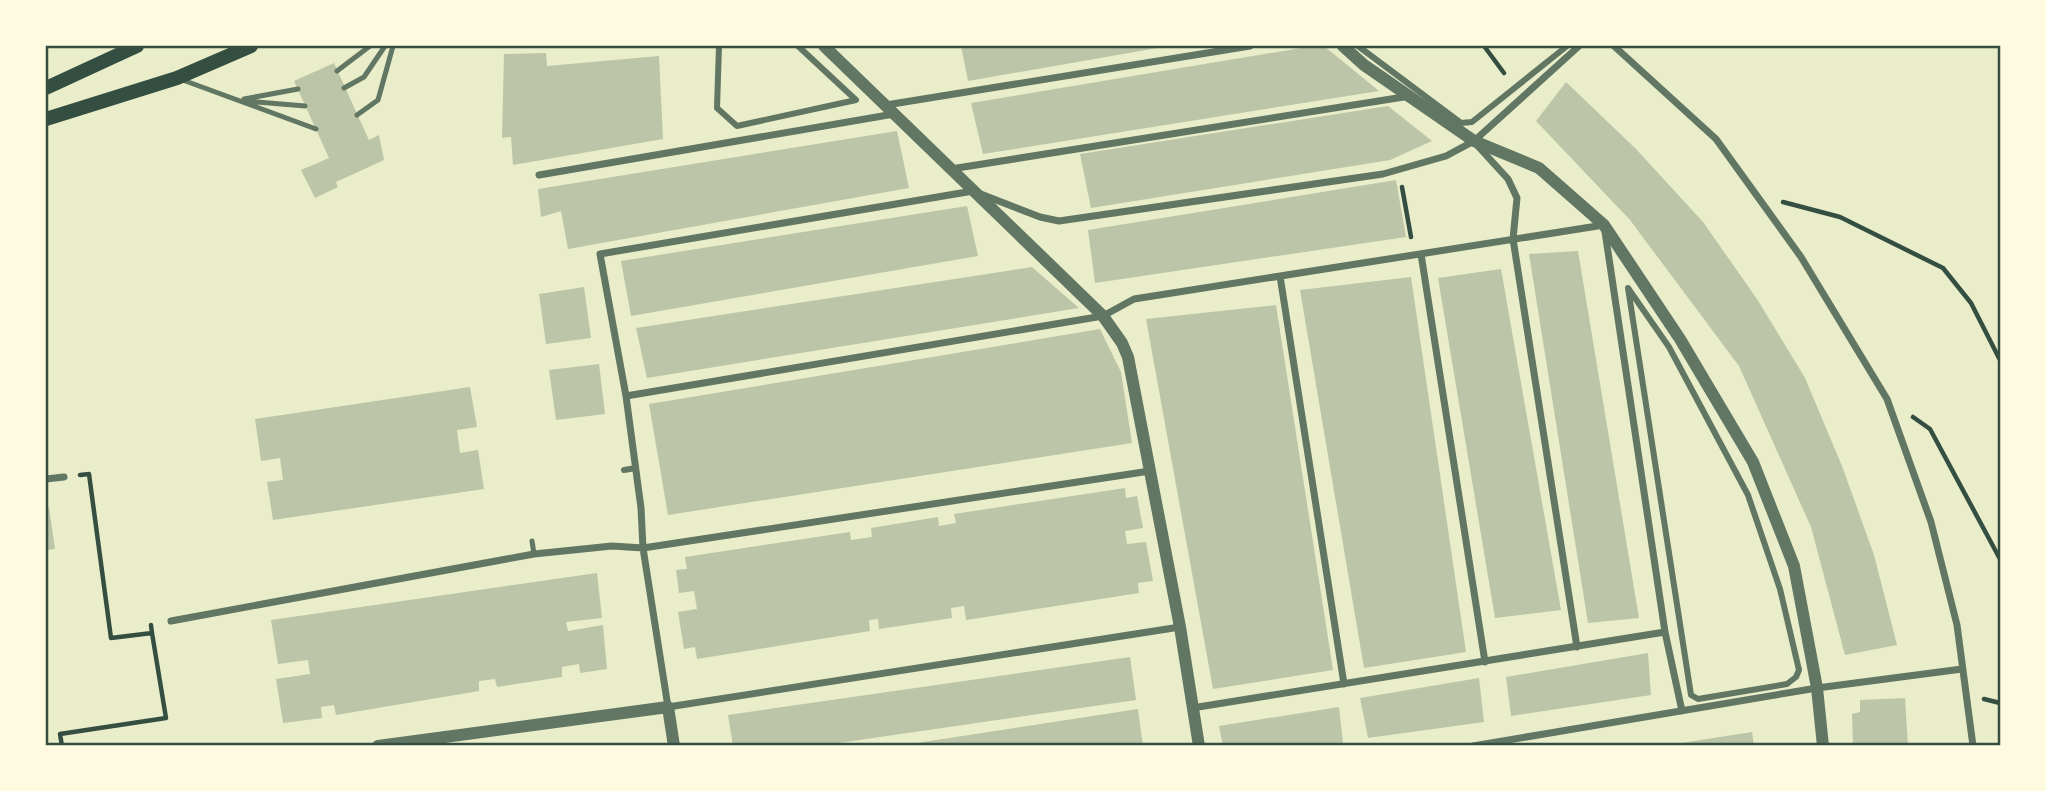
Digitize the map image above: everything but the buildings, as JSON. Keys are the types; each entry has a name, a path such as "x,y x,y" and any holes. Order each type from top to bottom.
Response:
{"main road":[{"path":"46,88 137,46"},
{"path":"46,119 177,78 251,46"}],"street":[{"path":"719,46 717,108 737,127 856,100 799,46"},
{"path":"824,46 1103,316 1122,343 1128,357 1180,627 1199,746"},
{"path":"539,175 890,109 1250,46"},
{"path":"1343,46 1364,65 1474,141 1539,168 1605,225 1680,338 1753,462 1794,566 1817,688 1823,746"},
{"path":"1358,46 1461,123 1472,122 1567,46"},
{"path":"674,746 643,548 641,508 626,396 600,254 973,191 1040,218 1059,221 1382,174 1446,156 1474,141 1579,46"},
{"path":"1614,46 1716,139 1801,257 1886,399 1931,522 1957,625 1973,746"},
{"path":"951,169 1410,96"},
{"path":"1474,141 1508,179 1517,198 1513,239 1577,647"},
{"path":"626,396 1103,316 1133,299 1605,225"},
{"path":"1605,225 1665,632 1682,712"},
{"path":"1417,254 1485,662"},
{"path":"1280,276 1345,684"},
{"path":"1628,288 1669,347 1748,495 1780,589 1798,670 1796,677 1787,684 1698,699 1691,695 1630,302 1628,288"},
{"path":"624,470 636,468"},
{"path":"171,621 534,554 612,546 643,548 1150,471"},
{"path":"46,479 64,477"},
{"path":"378,746 668,707 1180,627"},
{"path":"1192,708 1665,632"},
{"path":"1473,746 1817,688 1962,669"}],"lane":[{"path":"337,71 370,46"},
{"path":"344,88 364,77 384,46"},
{"path":"357,115 378,100 393,46"},
{"path":"177,78 316,130"},
{"path":"237,100 298,89"},
{"path":"237,100 305,106"},
{"path":"532,541 534,554"}],"path":[{"path":"1484,46 1514,88"},
{"path":"1399,169 1417,254"},
{"path":"1755,195 1840,217 1943,268 1971,303 2000,360"},
{"path":"1886,399 1930,429 2000,559"},
{"path":"93,495 111,638 152,633"},
{"path":"62,746 60,734 166,718 151,624 171,621"}]}
